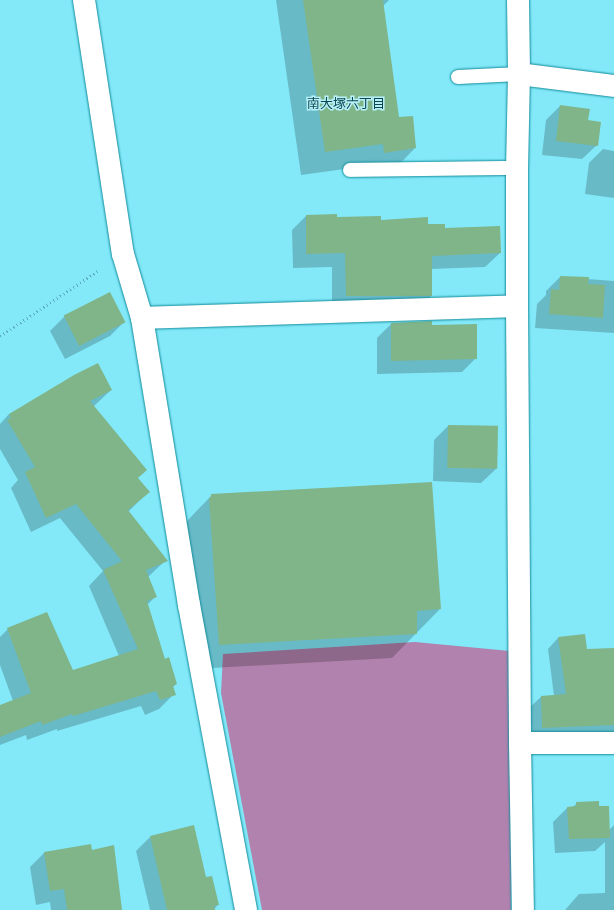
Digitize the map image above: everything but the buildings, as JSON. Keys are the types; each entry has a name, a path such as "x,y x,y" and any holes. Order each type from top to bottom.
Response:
{"street":[{"path":"84,0 123,254 142,318 189,605 246,910"},
{"path":"518,0 519,74 516,168 520,743 524,910"},
{"path":"519,74 614,86"},
{"path":"142,318 517,306"},
{"path":"520,743 614,743"}],"lane":[{"path":"458,77 519,74"},
{"path":"350,170 516,168"}],"path":[{"path":"0,336 123,254"}],"shaded area":[{"path":"415,642 510,651 511,910 262,910 221,693 223,654"}],"district":[{"name":"南大塚六丁目","path":"346,104"}]}
